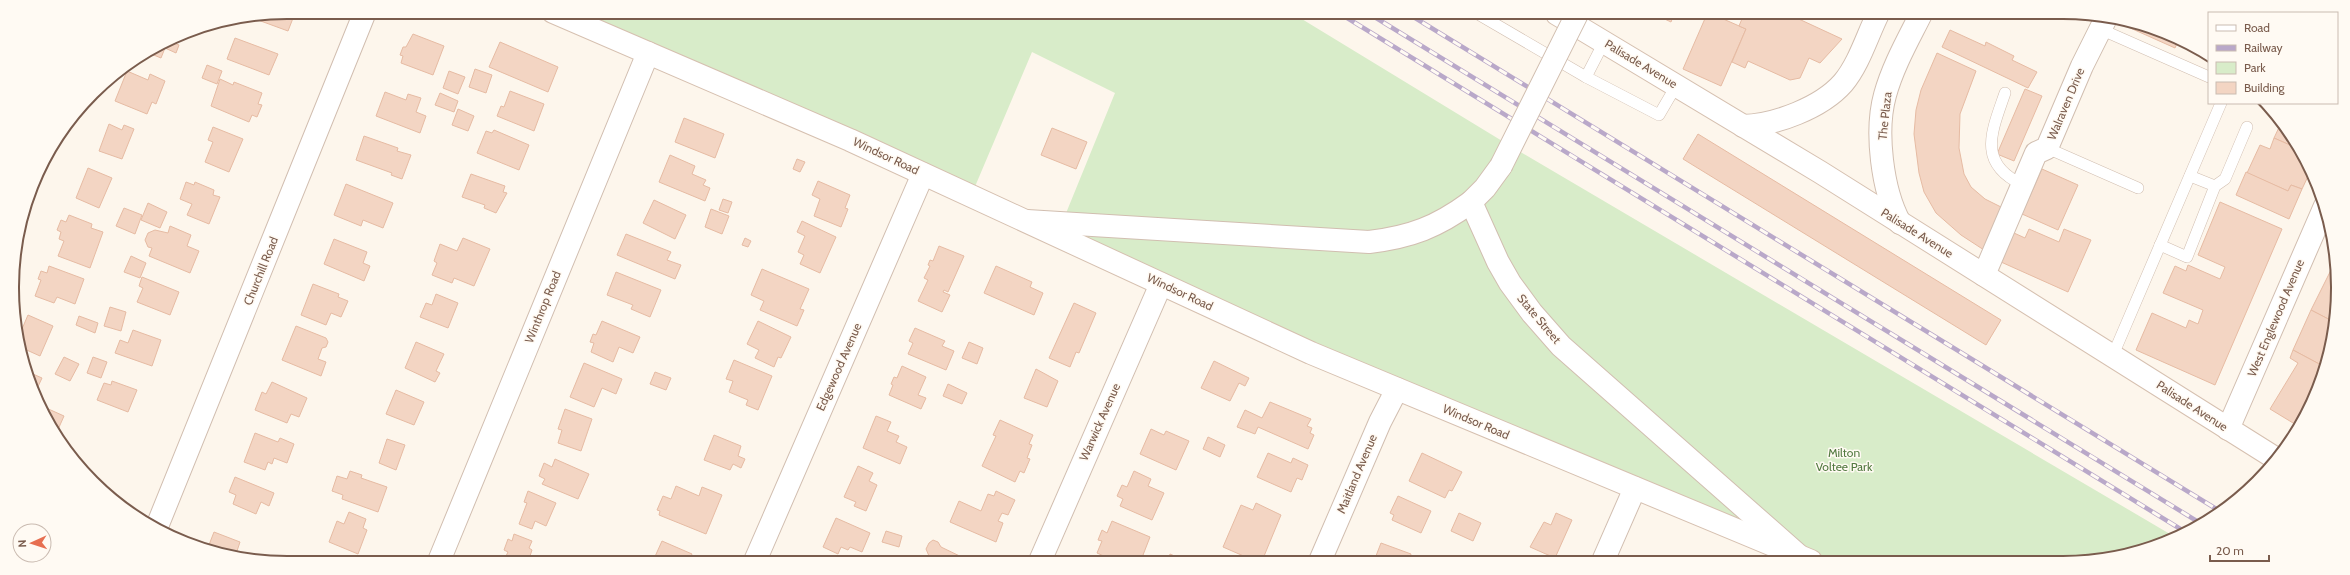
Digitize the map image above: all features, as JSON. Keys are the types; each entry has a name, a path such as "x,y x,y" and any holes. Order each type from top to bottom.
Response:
{"street":[{"name":"Churchill Road","path":"159,523 362,19"},
{"name":"Windsor Road","path":"569,19 850,140 1311,353 1800,556"},
{"name":"Palisade Avenue","path":"1565,19 1743,126 1900,223 2113,355 2272,456"},
{"path":"1026,221 1369,242 1396,239 1423,232 1448,220 1471,202 1485,188 1501,166 1574,19"},
{"path":"1743,126 1764,125 1782,120 1818,102 1836,89 1851,72 1872,19"},
{"name":"The Plaza","path":"1900,223 1892,208 1886,182 1881,147 1884,96 1893,71 1919,19"},
{"name":"Walraven Drive","path":"1984,275 2036,153 2047,148 2082,66 2104,23"},
{"name":"Winthrop Road","path":"441,556 648,53"},
{"name":"Edgewood Avenue","path":"757,556 924,174"},
{"name":"State Street","path":"1471,202 1498,262 1510,283 1532,313 1561,346 1803,556"},
{"name":"West Englewood Avenue","path":"2228,429 2321,215"},
{"name":"Warwick Avenue","path":"1042,556 1161,284"},
{"name":"Maitland Avenue","path":"1322,556 1380,422 1397,389"},
{"path":"1605,556 1635,488"}],"lane":[{"path":"1487,19 1586,77 1658,115 1676,86"},
{"path":"2104,23 2208,76"},
{"path":"1586,77 1604,42"},
{"path":"2005,93 1994,125 1991,150 1994,160 2002,172 2023,185"},
{"path":"2113,355 2221,104"},
{"path":"2160,245 2187,257 2215,186 2225,179 2247,127"},
{"path":"2047,148 2138,188"},
{"path":"2190,176 2215,186"}],"green space":[{"name":"Milton Voltee Park","path":"569,19 1302,19 1512,147 2169,534 2132,547 2098,554 2062,556 1799,556 1026,221 1062,223 1115,93 1032,52 971,196"}],"building":[{"path":"293,19 288,31 260,21"},
{"path":"1665,19 1672,19 1671,22"},
{"path":"1705,19 1723,19 1746,29 1721,86 1683,69"},
{"path":"1742,19 1799,19 1842,39 1820,63 1809,58 1800,78 1790,80 1748,61 1745,68 1732,62 1746,29 1739,26"},
{"path":"2128,27 2165,39 2176,45 2175,48"},
{"path":"1950,30 1985,46 1986,42 2014,56 2012,60 2037,72 2028,88 1942,47"},
{"path":"413,34 444,46 433,75 401,63 403,56 400,55 403,47 406,47"},
{"path":"235,38 278,54 269,75 227,59"},
{"path":"500,42 558,67 548,92 489,67"},
{"path":"176,44 179,45 176,53 166,48"},
{"path":"164,49 161,58 153,55"},
{"path":"1937,53 1976,71 1960,114 1959,148 1964,174 1971,187 1985,199 2001,207 1984,250 1961,235 1936,213 1924,192 1919,173 1914,134 1916,110 1921,90"},
{"path":"207,65 222,71 217,84 202,78"},
{"path":"475,69 492,75 486,93 469,87"},
{"path":"128,71 148,80 150,74 165,81 156,104 152,102 147,114 115,101"},
{"path":"449,71 465,77 458,94 443,88"},
{"path":"220,79 233,85 234,82 262,93 258,104 262,105 257,117 252,115 249,122 211,106"},
{"path":"2025,89 2042,96 2014,161 1997,154"},
{"path":"510,91 544,104 534,131 497,116 501,106 504,107"},
{"path":"385,92 406,100 408,94 421,98 416,112 426,116 420,133 376,116"},
{"path":"440,93 458,101 454,112 435,105"},
{"path":"458,109 474,116 468,131 452,125"},
{"path":"684,118 724,134 715,158 675,142"},
{"path":"109,124 122,130 124,125 134,129 122,159 99,151"},
{"path":"213,127 243,139 229,172 205,162 213,142 208,140"},
{"path":"1052,128 1087,142 1076,169 1041,155"},
{"path":"2279,128 2290,145 2274,138"},
{"path":"494,130 529,145 519,170 477,153 486,131 492,133"},
{"path":"1698,134 2001,320 1986,345 1683,159"},
{"path":"364,136 398,148 397,151 411,155 402,179 391,175 392,173 356,160"},
{"path":"2274,138 2290,145 2307,178 2302,189 2291,185 2288,191 2247,173 2260,145 2270,149"},
{"path":"670,155 695,166 692,174 706,180 703,185 710,188 705,201 659,182"},
{"path":"797,159 805,162 800,172 793,169"},
{"path":"88,168 112,178 99,208 76,198"},
{"path":"2042,169 2078,185 2058,230 2022,214"},
{"path":"2246,172 2288,191 2291,185 2302,189 2289,219 2236,195"},
{"path":"471,174 505,186 503,192 507,193 496,213 484,208 485,205 462,197"},
{"path":"818,181 850,195 845,208 848,209 841,227 814,216 820,199 812,195"},
{"path":"186,182 194,185 195,182 214,190 213,195 220,197 209,224 187,215 192,204 180,199"},
{"path":"346,184 393,203 383,228 363,220 361,226 334,215"},
{"path":"723,199 732,202 728,213 719,210"},
{"path":"654,200 686,215 675,239 643,223"},
{"path":"2220,202 2282,229 2215,385 2136,350 2152,313 2186,328 2189,320 2198,324 2203,310 2163,293 2175,266 2186,271 2188,265 2220,279 2225,267 2198,255"},
{"path":"148,203 167,212 160,228 141,220"},
{"path":"124,208 142,215 135,234 116,226"},
{"path":"711,209 729,216 722,234 705,227"},
{"path":"69,215 92,224 91,228 103,232 90,268 58,256 64,241 59,239 61,232 57,230 61,220 66,222"},
{"path":"802,221 836,237 820,273 800,264 804,255 798,252 805,236 797,232"},
{"path":"170,226 191,235 187,246 199,251 190,273 149,256 152,248 148,247 145,240 148,233 155,230 168,233"},
{"path":"2029,229 2059,242 2064,229 2091,240 2068,292 2001,262 2014,233 2025,238"},
{"path":"626,234 671,252 667,260 681,265 675,279 617,255"},
{"path":"463,238 490,249 474,286 454,278 452,283 432,275 437,263 434,261 440,244 457,251"},
{"path":"745,238 751,241 748,247 742,245"},
{"path":"334,239 367,252 363,263 370,266 364,281 324,264"},
{"path":"939,246 964,256 948,292 944,290 943,292 950,295 942,312 918,301 928,280 924,278 930,266 928,265 930,260 933,261"},
{"path":"131,256 146,263 140,278 124,272"},
{"path":"49,266 84,279 75,304 57,297 54,303 35,296 41,280 38,279 41,271 47,273"},
{"path":"996,266 1032,282 1030,287 1043,293 1034,315 984,293"},
{"path":"762,269 809,289 800,309 804,310 797,326 760,310 764,301 751,295"},
{"path":"616,272 661,290 650,317 631,309 633,305 607,295"},
{"path":"2330,272 2331,288 2329,319 2311,310"},
{"path":"142,277 179,292 170,315 137,302 143,288 139,286"},
{"path":"313,284 339,294 338,297 348,301 341,317 331,313 326,325 301,315"},
{"path":"436,294 458,303 448,328 420,317 426,303 432,305"},
{"path":"1074,303 1096,313 1079,353 1076,352 1070,367 1049,358"},
{"path":"110,307 126,312 121,331 104,326"},
{"path":"2311,310 2329,319 2320,364 2293,350"},
{"path":"28,315 53,326 40,356 26,350 22,329"},
{"path":"79,316 98,323 95,333 76,325"},
{"path":"602,321 640,337 633,353 619,347 613,362 591,352 594,343 590,342 593,334 596,335"},
{"path":"758,321 791,337 781,358 778,357 774,367 755,358 759,350 747,344"},
{"path":"296,326 326,338 328,342 326,347 322,348 318,359 326,362 321,376 282,360"},
{"path":"915,328 945,341 942,346 954,351 946,370 908,354 913,343 909,341"},
{"path":"133,330 161,340 152,366 115,353 120,340 128,343"},
{"path":"416,342 444,354 436,371 440,373 435,382 405,368"},
{"path":"969,342 983,348 977,364 962,358"},
{"path":"2293,350 2320,364 2311,390 2294,424 2270,409 2298,363 2290,358"},
{"path":"64,357 79,364 70,381 55,374"},
{"path":"93,357 107,362 101,378 87,373"},
{"path":"734,360 772,376 758,410 746,405 748,400 729,392 733,381 726,379"},
{"path":"1214,361 1249,378 1245,386 1239,383 1230,401 1201,388"},
{"path":"584,363 622,379 616,394 602,388 594,407 570,397"},
{"path":"902,366 926,377 918,395 926,398 921,409 889,395 894,377 897,378"},
{"path":"1036,369 1058,381 1047,407 1024,398"},
{"path":"655,372 671,378 666,390 650,384"},
{"path":"33,374 42,378 38,387"},
{"path":"112,381 137,390 128,412 97,400 104,383 111,385"},
{"path":"272,382 307,398 299,417 291,414 287,423 255,410 262,392 266,394"},
{"path":"948,384 967,393 962,404 943,396"},
{"path":"396,390 424,402 414,425 386,414"},
{"path":"1270,402 1311,419 1307,426 1312,428 1310,433 1314,435 1308,449 1258,427 1255,434 1237,427 1245,410 1262,418"},
{"path":"49,409 64,416 59,428"},
{"path":"565,409 592,419 581,451 558,443 562,430 558,429"},
{"path":"876,416 891,422 887,431 899,436 896,442 907,447 900,464 863,448"},
{"path":"1000,420 1033,435 1029,444 1032,445 1027,458 1030,459 1024,473 1020,471 1015,482 982,466 996,436 993,435"},
{"path":"1151,429 1164,435 1166,431 1189,441 1176,470 1140,454"},
{"path":"255,433 278,442 280,438 294,444 287,463 274,458 272,464 268,462 265,470 244,462"},
{"path":"714,435 741,446 738,456 745,459 741,468 733,464 730,470 704,460"},
{"path":"1208,437 1225,445 1220,457 1203,449"},
{"path":"387,439 405,445 396,470 379,463"},
{"path":"1268,453 1291,463 1293,458 1308,465 1302,480 1297,478 1291,492 1257,477"},
{"path":"1422,453 1462,472 1452,491 1449,490 1445,498 1409,481"},
{"path":"555,459 589,474 578,499 542,484 545,479 539,476 544,463 552,467"},
{"path":"858,466 873,473 869,481 877,485 866,511 854,506 856,502 844,497"},
{"path":"350,471 362,475 361,478 387,487 378,512 342,499 343,495 332,491 337,476 347,479"},
{"path":"1134,471 1151,479 1148,486 1164,493 1152,520 1120,506 1123,499 1117,496 1122,485 1127,487"},
{"path":"235,477 274,493 269,506 261,502 256,514 233,504 236,495 229,492"},
{"path":"676,486 699,496 702,487 722,495 706,534 659,515 660,511 657,510 663,496 671,499"},
{"path":"528,491 556,503 546,526 535,521 532,529 519,524 527,503 524,502"},
{"path":"996,491 1015,500 1008,515 1002,513 998,521 1003,523 996,542 950,522 959,501 981,511 988,494 994,496"},
{"path":"1398,496 1431,511 1421,533 1392,520 1394,515 1390,513"},
{"path":"1256,503 1281,515 1264,556 1244,556 1223,547 1241,505 1253,510"},
{"path":"349,512 366,519 363,528 367,530 358,554 329,542 337,521 344,524"},
{"path":"1459,513 1481,523 1473,541 1451,531"},
{"path":"1556,513 1572,520 1556,556 1550,556 1530,547 1544,522 1551,525"},
{"path":"836,518 870,533 862,552 850,547 848,550 841,547 838,554 823,547"},
{"path":"1112,521 1150,537 1143,555 1145,556 1104,556 1097,553 1102,541 1098,540 1102,530 1107,533"},
{"path":"886,531 902,536 899,547 882,542"},
{"path":"214,532 240,542 237,551 209,544"},
{"path":"514,534 532,541 529,548 532,550 530,556 506,556 508,552 504,550 508,539 512,541"},
{"path":"933,540 938,542 941,547 960,556 929,556 926,549 929,543"},
{"path":"662,541 692,554 691,556 655,556"},
{"path":"1381,543 1411,554 1410,556 1376,556"}],"railway":[{"path":"1349,19 2180,529"},
{"path":"1378,19 2196,521"},
{"path":"1417,19 2216,508"}]}
